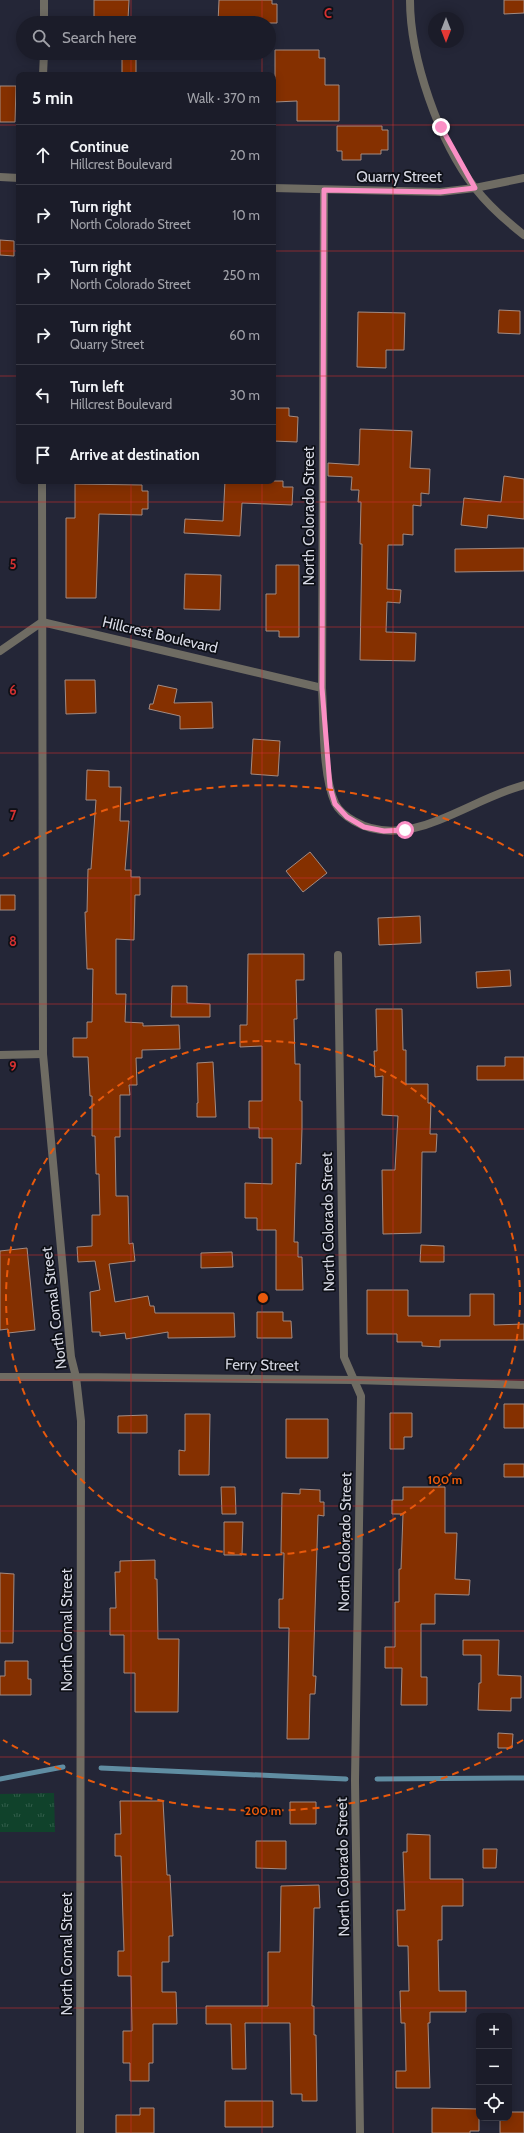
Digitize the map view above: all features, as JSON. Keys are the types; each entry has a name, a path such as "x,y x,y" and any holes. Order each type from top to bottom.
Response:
{"street":[{"path":"44,0 44,16"},
{"path":"410,0 413,37 421,74 429,100 455,156 475,188 504,219 524,235"},
{"path":"44,60 44,72"},
{"path":"0,177 16,178"},
{"name":"Quarry Street","path":"276,188 440,192 475,188 524,178"},
{"name":"North Colorado Street","path":"324,190 322,688 330,787 335,804 347,817 364,827 384,831 405,830 438,820 524,785"},
{"name":"North Comal Street","path":"42,484 43,1054 71,1357 76,1377 81,1421 80,2133"},
{"path":"0,652 42,622"},
{"name":"Hillcrest Boulevard","path":"42,622 322,688"},
{"name":"North Colorado Street","path":"338,956 344,1357 361,1396 355,1781 360,2133"},
{"path":"0,1055 43,1054"},
{"name":"Ferry Street","path":"0,1377 354,1380 524,1385"}],"green space":[{"path":"54,1793 55,1832 0,1832 0,1794"}],"building":[{"path":"94,0 129,0 128,16 94,16"},
{"path":"219,0 272,0 272,4 277,4 277,23 276,16 218,16"},
{"path":"504,0 524,0 524,13 504,14"},
{"path":"276,50 319,50 319,58 325,58 325,85 339,85 339,121 297,121 297,101 276,102"},
{"path":"122,60 136,60 136,72 122,72"},
{"path":"0,86 16,86 15,122 0,122"},
{"path":"337,126 382,126 382,130 388,130 388,150 381,150 381,154 361,154 361,160 342,160 342,151 337,151"},
{"path":"0,240 14,241 14,256 0,255"},
{"path":"499,310 520,311 520,334 498,333"},
{"path":"358,312 405,313 404,350 386,350 386,368 357,367"},
{"path":"276,408 289,408 289,416 298,417 297,442 276,441"},
{"path":"360,429 412,431 410,468 430,469 429,494 421,493 421,506 413,505 413,535 403,534 403,545 388,545 387,589 401,590 400,603 387,602 386,632 416,633 415,661 360,660 362,544 360,544 361,502 358,502 359,490 351,490 352,477 328,476 328,463 359,465"},
{"path":"504,476 524,479 524,519 488,515 487,528 461,525 464,498 501,502"},
{"path":"276,481 283,481 283,487 293,487 292,505 242,503 240,536 184,533 185,519 223,521 225,484 276,484"},
{"path":"75,484 142,485 142,491 148,491 148,509 142,509 142,515 99,514 96,598 66,598 66,518 75,518"},
{"path":"524,548 524,571 455,572 455,549"},
{"path":"276,565 299,565 299,637 279,637 279,631 266,631 266,594 276,594"},
{"path":"185,574 221,575 220,610 184,609"},
{"path":"65,680 95,680 96,713 66,714"},
{"path":"158,685 177,689 174,703 212,702 213,728 180,729 180,716 149,709 150,704 153,704"},
{"path":"253,739 280,741 278,776 251,774"},
{"path":"87,770 109,771 109,787 121,787 120,821 129,821 125,870 131,870 131,877 140,877 140,895 135,895 134,940 116,939 116,994 126,994 125,1022 143,1023 143,1026 179,1025 180,1049 142,1050 142,1058 136,1058 137,1085 129,1085 130,1095 120,1095 120,1137 115,1137 116,1196 128,1196 129,1244 133,1243 135,1261 109,1264 115,1302 148,1296 150,1306 154,1306 155,1313 234,1313 235,1337 168,1338 168,1332 126,1339 125,1333 100,1336 100,1332 92,1332 90,1292 100,1290 95,1261 78,1262 77,1247 92,1246 92,1215 100,1215 99,1174 96,1174 95,1136 92,1136 92,1096 90,1096 88,1057 73,1057 73,1038 87,1038 87,1022 92,1022 93,969 87,969 85,912 87,912 88,869 91,869 96,800 86,800"},
{"path":"310,852 327,873 303,892 286,871"},
{"path":"0,895 15,895 15,910 0,910"},
{"path":"420,916 421,943 379,945 378,918"},
{"path":"248,954 304,954 304,980 296,980 297,1019 294,1019 295,1064 300,1064 302,1128 301,1164 296,1163 294,1242 298,1242 298,1257 302,1257 303,1290 276,1290 276,1230 257,1230 257,1218 245,1218 245,1183 272,1184 272,1138 259,1138 259,1128 249,1128 249,1101 262,1101 262,1046 240,1047 240,1025 247,1025"},
{"path":"510,970 511,986 477,988 476,972"},
{"path":"172,986 187,986 187,1003 210,1004 210,1017 171,1017"},
{"path":"376,1009 402,1009 403,1050 406,1050 406,1084 428,1084 428,1103 431,1103 430,1134 437,1134 436,1152 422,1152 421,1233 383,1234 382,1170 395,1170 398,1116 382,1115 383,1076 375,1077 374,1051 377,1051"},
{"path":"505,1057 524,1057 524,1080 477,1080 477,1066 505,1066"},
{"path":"213,1062 216,1117 197,1117 197,1063"},
{"path":"421,1245 444,1246 444,1262 420,1262"},
{"path":"27,1248 35,1330 8,1333 8,1329 0,1330 0,1251"},
{"path":"232,1252 233,1267 201,1268 201,1253"},
{"path":"367,1290 408,1290 408,1316 470,1316 470,1294 494,1294 494,1325 524,1324 524,1340 440,1340 440,1347 422,1346 422,1342 397,1342 397,1334 367,1334"},
{"path":"257,1312 283,1312 283,1321 291,1321 292,1338 257,1338"},
{"path":"504,1404 524,1404 524,1428 504,1428"},
{"path":"390,1413 412,1413 412,1437 404,1437 404,1449 390,1449"},
{"path":"185,1414 210,1414 209,1475 179,1475 179,1450 185,1451"},
{"path":"147,1415 147,1433 118,1433 118,1416"},
{"path":"286,1419 328,1419 328,1458 286,1458"},
{"path":"504,1464 524,1464 524,1477 504,1477"},
{"path":"221,1487 235,1487 236,1514 222,1514"},
{"path":"403,1487 445,1487 445,1533 457,1533 455,1579 470,1580 469,1595 435,1594 435,1624 421,1624 421,1677 427,1677 427,1705 401,1705 402,1668 385,1668 385,1647 395,1647 395,1602 399,1602 399,1569 401,1569 403,1514 392,1514 392,1500 403,1500"},
{"path":"300,1489 320,1490 320,1502 324,1502 324,1516 318,1515 313,1676 316,1676 315,1694 310,1694 309,1739 287,1739 289,1628 279,1628 279,1599 283,1599 284,1553 281,1553 282,1493 300,1494"},
{"path":"224,1522 243,1522 242,1555 224,1555"},
{"path":"155,1560 155,1579 157,1579 158,1639 179,1639 178,1712 135,1712 135,1673 124,1673 124,1635 110,1635 110,1608 116,1608 115,1572 120,1572 120,1561"},
{"path":"0,1573 14,1574 13,1643 0,1643"},
{"path":"463,1640 499,1640 498,1675 521,1676 521,1698 511,1698 511,1711 478,1710 479,1683 481,1683 481,1655 463,1655"},
{"path":"5,1661 28,1661 28,1679 31,1679 31,1695 0,1695 0,1676 5,1676"},
{"path":"498,1733 513,1734 512,1748 498,1748"},
{"path":"120,1801 163,1801 167,1875 170,1875 173,1936 169,1936 169,1962 162,1962 162,1992 176,1992 177,2024 153,2024 153,2063 149,2063 149,2081 130,2081 130,2063 123,2063 123,2031 132,2031 131,1976 118,1976 118,1951 124,1951 121,1856 115,1856 115,1834 121,1834"},
{"path":"290,1802 316,1802 316,1824 290,1824"},
{"path":"407,1834 430,1835 430,1879 463,1879 463,1906 442,1906 442,1940 438,1940 439,1991 466,1991 466,2012 430,2012 430,2023 428,2023 430,2088 396,2088 396,2071 406,2071 405,2023 401,2023 400,1991 409,1991 408,1946 398,1946 397,1910 405,1910 403,1852 407,1852"},
{"path":"256,1841 286,1841 286,1869 256,1868"},
{"path":"483,1849 497,1849 496,1868 483,1868"},
{"path":"319,1885 320,1908 314,1908 312,2006 314,2006 314,2035 316,2035 317,2101 302,2101 302,2094 291,2094 290,2023 245,2023 246,2069 232,2069 231,2024 206,2024 206,2006 268,2006 268,1952 280,1952 281,1886"},
{"path":"225,2101 273,2101 273,2127 225,2127"},
{"path":"140,2108 154,2108 154,2133 116,2133 116,2115 140,2115"},
{"path":"432,2108 476,2109 476,2121 479,2121 479,2131 470,2131 470,2133 432,2133"},
{"path":"512,2112 524,2112 524,2133 500,2133 500,2121 512,2121"}],"waterway":[{"path":"0,1779 63,1767"},
{"path":"101,1768 346,1779"},
{"path":"377,1779 524,1778"}],"route":[{"path":"405,830 384,831 364,827 347,817 335,804 330,787 322,688 324,190 440,192 475,188 455,156 441,127"}]}
